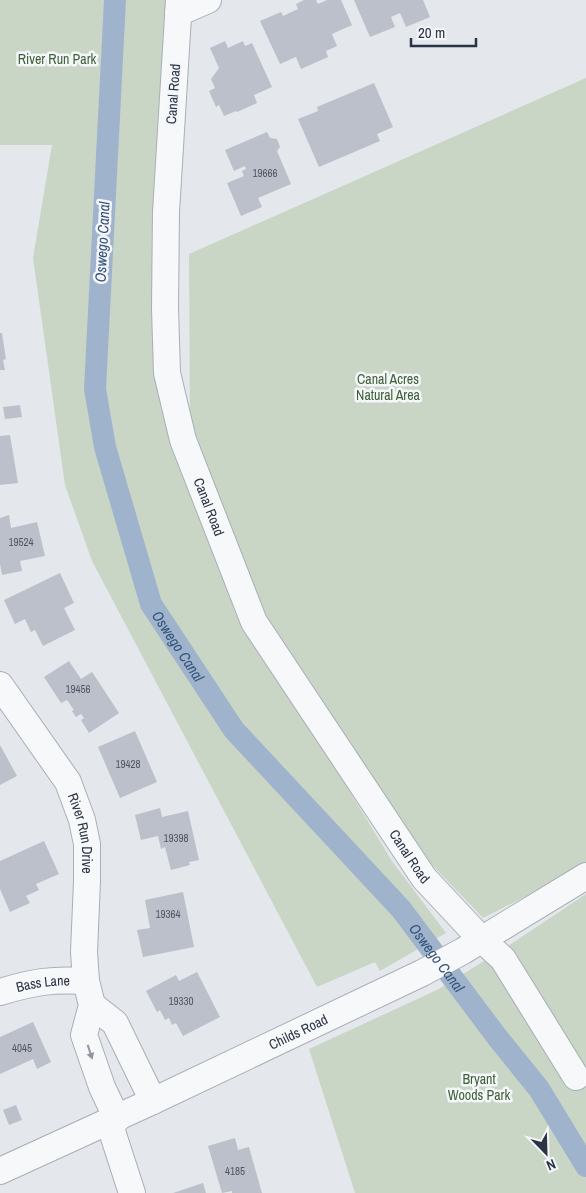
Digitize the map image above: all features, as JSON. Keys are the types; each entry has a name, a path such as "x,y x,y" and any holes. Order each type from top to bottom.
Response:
{"street":[{"path":"179,7 208,0"},
{"name":"Canal Road","path":"179,7 166,212 165,308 167,373 183,440 254,622 424,878 472,945 503,959 576,1077"},
{"name":"River Run Drive","path":"0,685 68,782 82,820 87,844 84,952 89,993 84,1035 113,1120 132,1193"},
{"name":"Childs Road","path":"0,1171 154,1101 404,982 472,945 586,876"},
{"name":"Bass Lane","path":"0,992 31,983 61,979 89,993"},
{"path":"89,993 114,1023 154,1101"}],"green space":[{"name":"River Run Park","path":"0,0 171,0 171,439 246,621 392,861 446,933 380,971 375,962 317,987 92,561 65,485 33,258 52,145 0,145"},
{"name":"Canal Acres Natural Area","path":"586,78 586,866 483,918 412,844 263,612 190,434 189,254"},
{"name":"Bryant Woods Park","path":"586,894 586,1193 355,1193 309,1049 437,990 505,948"}],"building":[{"path":"304,0 316,0 318,4 327,0 341,0 352,25 332,34 337,46 326,51 328,57 301,69 296,57 280,64 260,21 281,12 283,16 298,9 296,4"},
{"path":"354,0 423,0 430,17 406,27 400,13 391,17 395,27 370,37"},
{"path":"225,41 228,48 243,41 245,46 252,43 272,87 254,95 257,103 224,116 219,105 216,107 209,91 215,88 211,79 219,68 210,48"},
{"path":"374,83 393,127 377,134 380,141 319,167 298,119 318,111 317,107"},
{"path":"267,132 270,138 277,139 280,147 277,151 291,184 258,198 262,207 241,216 227,183 244,176 242,171 246,169 245,166 234,171 225,150"},
{"path":"0,333 2,333 6,359 3,360 5,370 0,370"},
{"path":"20,405 22,417 5,419 3,407"},
{"path":"10,435 18,483 0,485 0,436"},
{"path":"9,515 11,528 37,522 45,556 20,561 22,571 2,575 0,564 0,518"},
{"path":"60,573 74,603 64,608 75,630 43,646 35,630 31,632 25,619 15,624 4,600"},
{"path":"69,661 81,679 92,672 119,713 89,733 81,720 84,718 81,714 76,717 72,711 74,710 67,700 61,703 44,677"},
{"path":"135,731 157,782 120,798 98,747"},
{"path":"0,745 17,776 0,785"},
{"path":"160,808 162,817 188,811 199,860 189,862 190,865 171,870 165,847 161,849 158,836 141,840 135,815"},
{"path":"44,841 59,874 36,884 39,890 26,896 30,903 10,912 0,889 0,861"},
{"path":"183,892 194,947 143,957 137,930 150,928 145,900"},
{"path":"197,972 220,1017 183,1036 176,1023 172,1025 169,1018 165,1020 160,1010 157,1012 146,991 176,975 179,981"},
{"path":"33,1022 51,1062 37,1069 33,1059 0,1074 0,1037"},
{"path":"16,1105 22,1120 9,1125 3,1110"},
{"path":"235,1138 238,1150 249,1147 262,1193 232,1193 232,1191 222,1193 208,1146"},
{"path":"203,1183 206,1193 173,1193"}],"waterway":[{"name":"Oswego Canal","path":"115,0 95,389 105,447 151,604 234,730 401,909 497,1037 539,1089 586,1166"}]}
